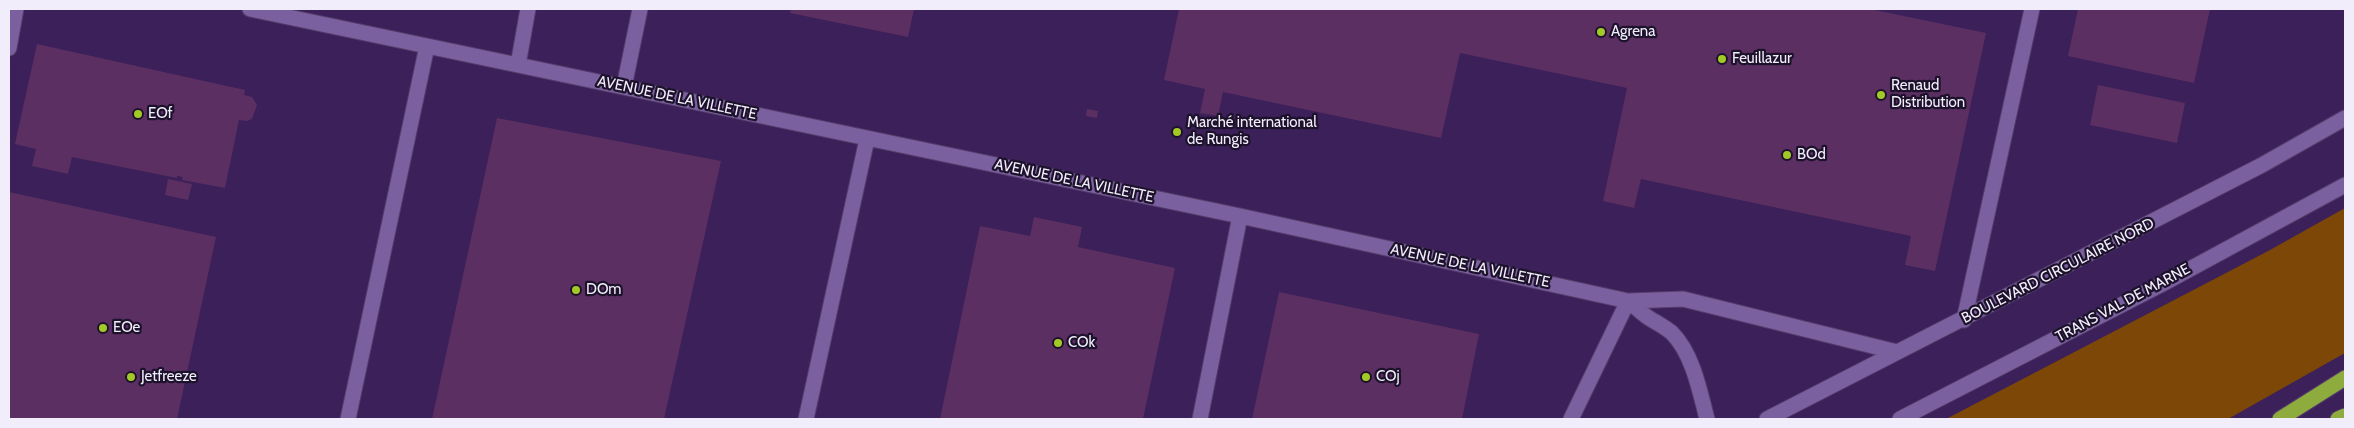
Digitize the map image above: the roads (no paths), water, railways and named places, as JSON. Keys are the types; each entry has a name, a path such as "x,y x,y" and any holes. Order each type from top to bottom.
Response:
{"highway":[{"path":"2280,419 2345,378"},
{"path":"2338,419 2345,416"}],"street":[{"path":"9,48 16,9"},
{"name":"AVENUE DE LA VILLETTE","path":"250,9 1240,216 1628,301 1683,299 1896,352"},
{"path":"518,65 528,9"},
{"path":"624,87 640,9"},
{"path":"1964,320 2032,9"},
{"path":"348,419 427,46"},
{"name":"BOULEVARD CIRCULAIRE NORD","path":"1768,419 1896,352 1964,320 2262,165 2345,118"},
{"path":"806,419 867,139"},
{"name":"TRANS VAL DE MARNE","path":"1900,419 2166,282 2345,185"},
{"path":"1200,419 1240,216"},
{"path":"1571,419 1628,301 1648,318 1662,325 1674,335 1686,354 1696,380 1707,419"}],"place":[{"name":"Agrena","path":"1601,32"},
{"name":"Feuillazur","path":"1722,59"},
{"name":"Renaud Distribution","path":"1881,95"},
{"name":"EOf","path":"138,114"},
{"name":"Marché international de Rungis","path":"1177,132"},
{"name":"BOd","path":"1787,155"},
{"name":"DOm","path":"576,290"},
{"name":"EOe","path":"103,328"},
{"name":"COk","path":"1058,343"},
{"name":"Jetfreeze","path":"131,377"},
{"name":"COj","path":"1366,377"}]}
